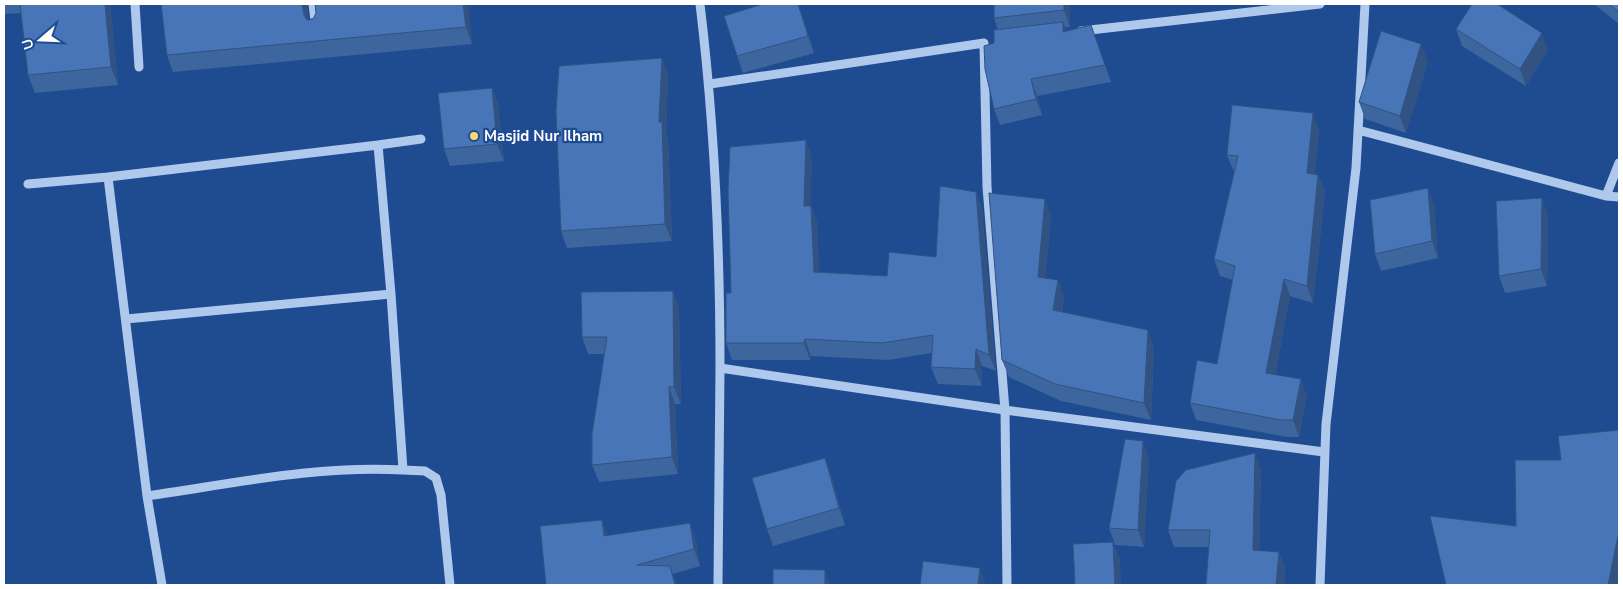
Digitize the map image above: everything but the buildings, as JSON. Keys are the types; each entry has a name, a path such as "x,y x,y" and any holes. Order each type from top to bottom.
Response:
{"street":[{"path":"135,4 139,67"},
{"path":"313,4 316,31"},
{"path":"700,4 710,84 720,246 718,585"},
{"path":"1073,32 1320,4"},
{"path":"1320,585 1324,452 1358,130 1365,4"},
{"path":"710,84 994,42"},
{"path":"984,43 986,187 1005,410 1007,585"},
{"path":"1358,130 1606,196 1619,197"},
{"path":"28,184 108,177 421,139"},
{"path":"378,145 391,294 403,470"},
{"path":"1606,196 1619,163"},
{"path":"108,177 147,496 162,585"},
{"path":"126,319 391,294"},
{"path":"720,368 1005,410 1324,452"},
{"path":"147,496 331,470 368,468 426,471 436,478 441,494 450,585"}],"place":[{"name":"Masjid Nur Ilham","path":"474,136"}]}
